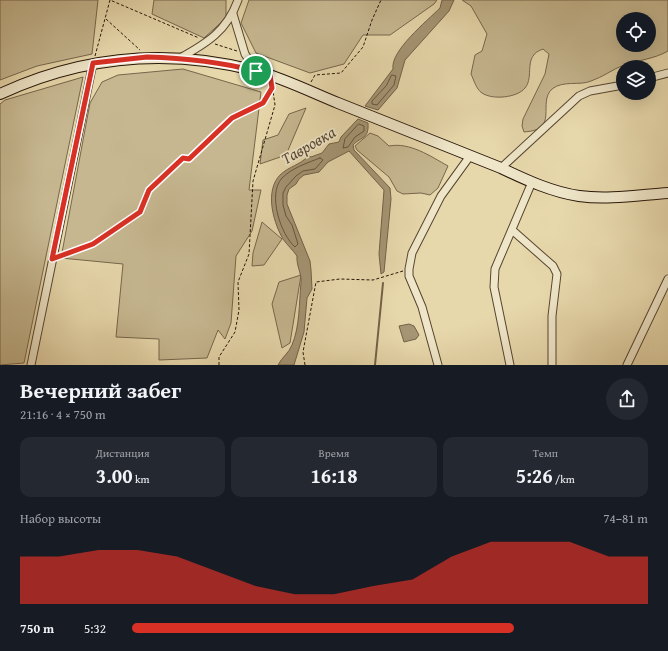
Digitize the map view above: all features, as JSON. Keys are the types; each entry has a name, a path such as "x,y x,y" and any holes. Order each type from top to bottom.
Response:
{"street":[{"path":"180,58 208,42 222,29 233,14 238,0"},
{"path":"233,14 245,54 256,71"},
{"path":"0,94 30,80 93,63 147,57 180,58 217,62 270,75 501,168 532,182 579,196 603,197 668,193"},
{"path":"30,365 93,63"},
{"path":"656,76 668,73"},
{"path":"501,168 579,96 590,91 616,86"},
{"path":"438,365 422,307 409,276 409,269 412,253 440,196 470,156"},
{"path":"510,365 494,287 495,269 532,182"},
{"path":"512,230 549,262 557,274 552,316 552,365"},
{"path":"627,365 668,279"}],"path":[{"path":"93,63 110,0 208,42 245,54"},
{"path":"305,90 315,76 341,73 363,47 372,20 381,0"},
{"path":"105,18 147,57"},
{"path":"219,365 219,357 235,332 239,310 238,282 249,254 253,181 275,105 270,75"},
{"path":"52,259 93,244 140,212 149,190 183,158 189,159 232,118 263,103 272,88"},
{"path":"305,365 303,352 316,282 340,279 373,280 409,269"}],"shaded area":[{"path":"0,0 98,0 92,54 37,66 0,80"},
{"path":"154,0 226,0 226,18 204,38 152,14"},
{"path":"249,0 437,0 434,4 390,35 363,35 344,64 310,73 256,53 241,23"},
{"path":"462,0 668,0 668,51 644,60 616,60 616,69 600,77 587,82 556,86 548,95 546,101 545,121 535,130 524,132 522,126 523,119 545,74 549,54 543,49 533,56 528,83 525,88 511,96 492,97 480,91 471,74 475,55 482,51 487,34 471,6"},
{"path":"183,69 261,92 249,190 261,190 252,231 236,256 231,323 225,339 218,330 207,358 159,360 159,339 116,337 123,264 61,258 90,103 102,82 118,75"},
{"path":"83,77 24,363 0,365 0,104 5,100"},
{"path":"306,108 286,155 260,164 263,140 278,135 289,114"},
{"path":"370,133 378,136 389,146 397,145 412,148 427,154 448,166 438,188 430,195 421,193 403,194 397,191 389,177 357,150 355,146"},
{"path":"262,222 282,239 264,265 252,266 253,253"},
{"path":"301,275 290,343 282,348 272,304 279,282"}],"water":[{"path":"442,0 454,0 449,11 405,60 397,88 378,110 365,106 393,69 397,54 403,45 440,8"},
{"path":"358,119 368,123 368,128 366,135 353,145 354,150 390,188 391,199 384,272 381,274 379,254 384,190 349,151 328,162 319,172 304,175 299,179 296,184 289,189 287,204 310,261 312,289 307,298 304,332 294,365 278,365 291,348 295,338 299,314 301,280 297,256 283,239 273,213 272,194 274,185 278,177 285,171 301,162 308,155 311,157 322,153 329,144 339,142 341,137"},
{"path":"409,324 414,326 419,335 416,339 404,342 399,326"}],"waterway":[{"path":"375,365 383,283"}],"route":[{"path":"147,57 180,58 217,62 256,71 270,75 272,88 263,103 232,118 189,159 183,158 149,190 140,212 93,244 52,259 93,63 115,59 147,57"}],"water label":[{"name":"Тавровка","path":"308,145"}]}
